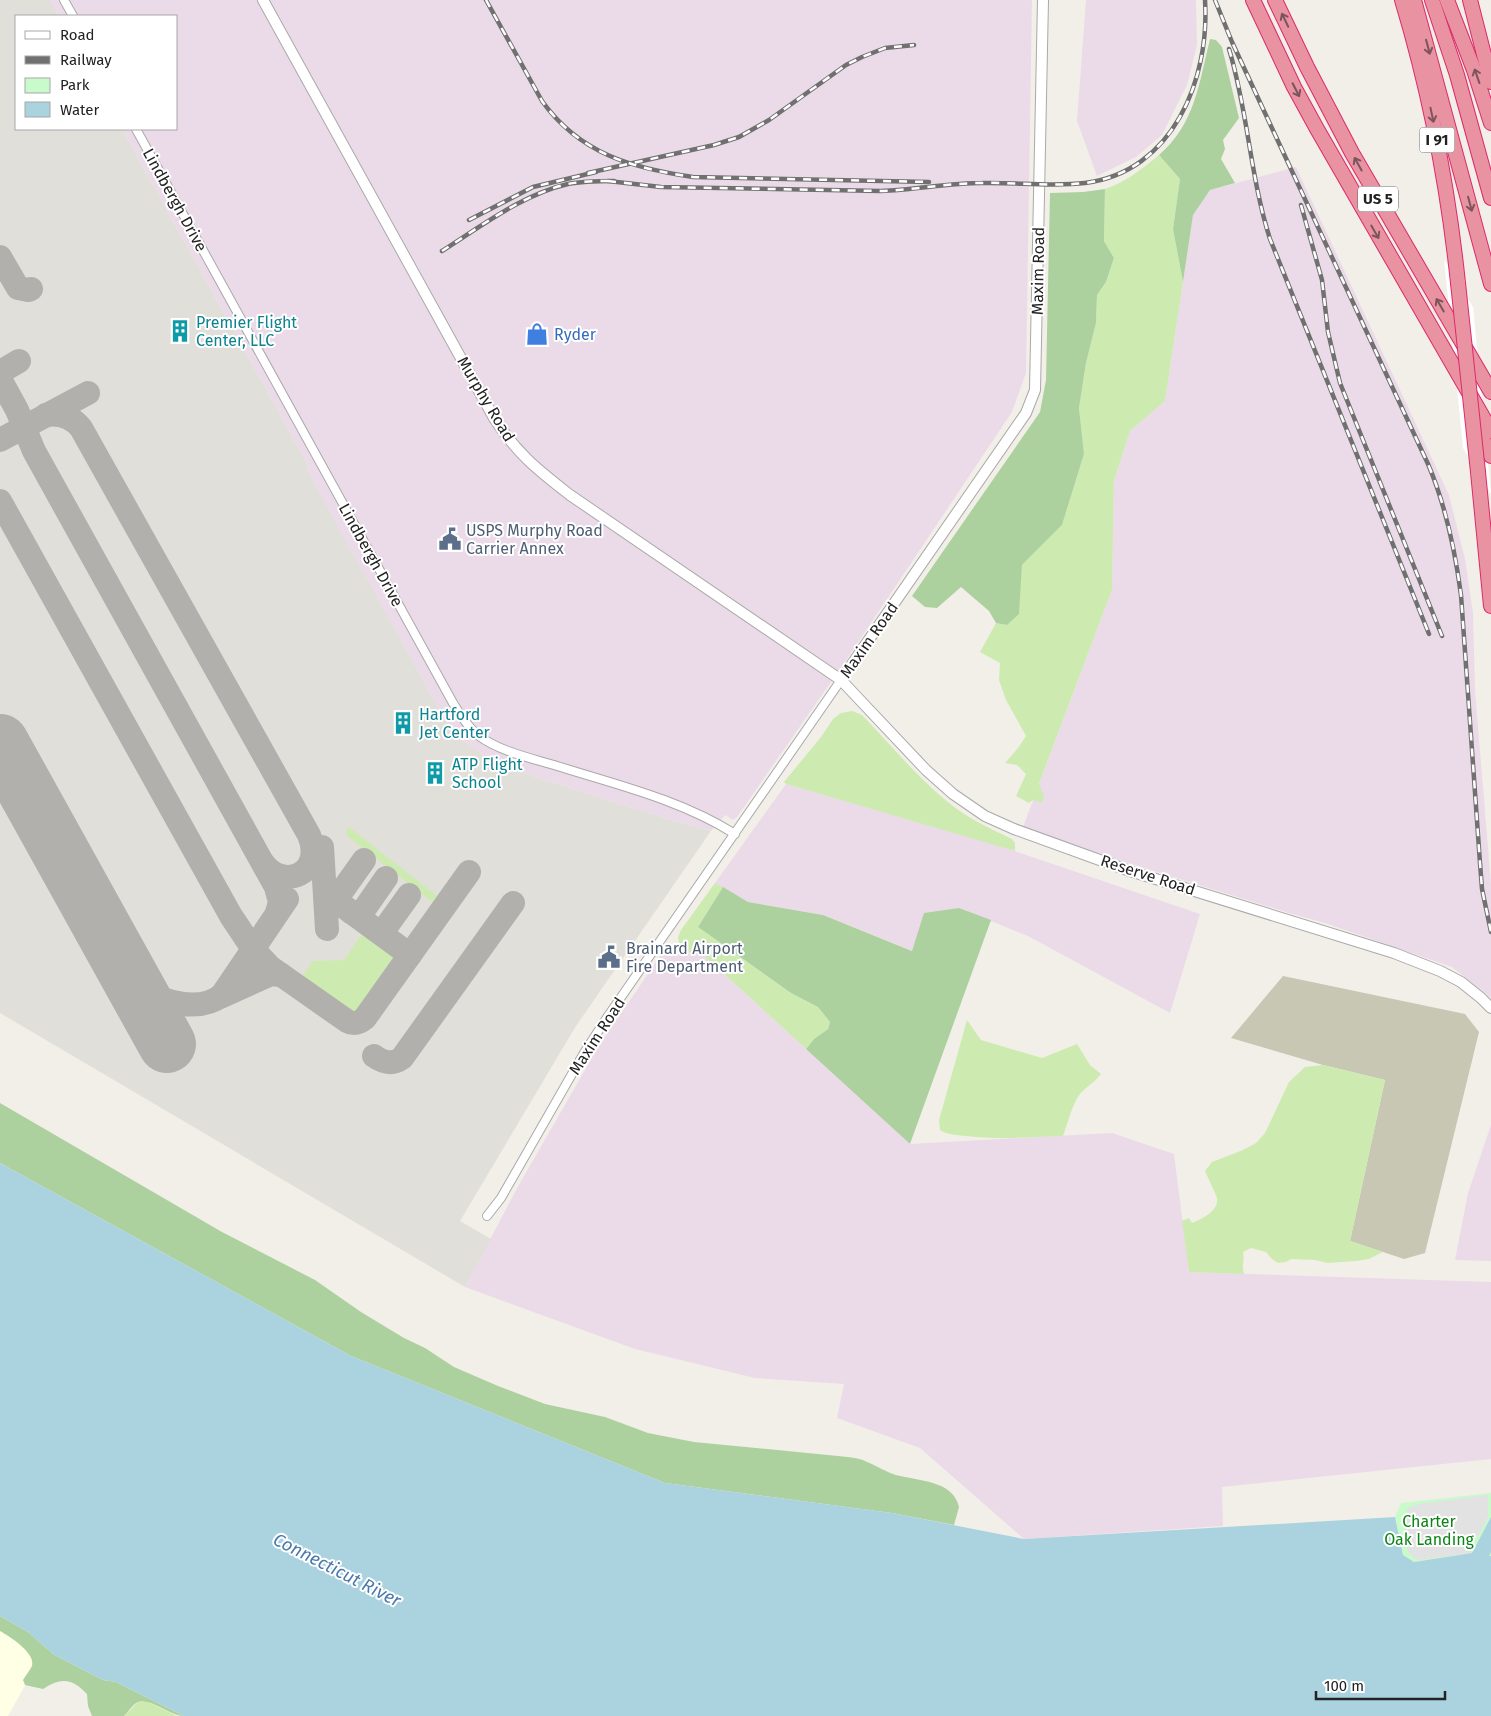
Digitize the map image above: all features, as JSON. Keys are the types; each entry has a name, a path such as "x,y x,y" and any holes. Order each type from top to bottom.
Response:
{"highway":[{"name":"US 5","path":"1252,0 1306,109 1491,431"},
{"name":"US 5","path":"1276,0 1352,153 1491,392"},
{"name":"I 91","path":"1402,0 1420,65 1438,143 1451,224 1491,606"},
{"path":"1414,0 1491,284"},
{"path":"1432,0 1456,75 1491,198"},
{"path":"1447,0 1474,70 1491,123"},
{"path":"1470,0 1491,82"},
{"path":"1421,309 1436,352 1468,408 1491,456"}],"street":[{"path":"64,0 73,15"},
{"name":"Murphy Road","path":"263,0 494,418 517,450 534,467 570,495 841,680"},
{"name":"Maxim Road","path":"487,1216 500,1198 597,1033 1026,413 1035,390 1043,0"},
{"name":"Lindbergh Drive","path":"137,130 453,703 470,727 489,743 503,749 664,800 696,813 735,834"},
{"name":"Reserve Road","path":"841,680 926,770 953,794 986,816 1014,829 1130,871 1394,953 1440,970 1461,982 1491,1008"}],"shaded area":[{"path":"0,0 50,0 58,15 15,15 15,130 123,130 309,467 306,469 445,720 461,739 489,759 510,769 711,831 576,1026 460,1221 491,1239 465,1287 0,1013"},
{"path":"50,0 1032,0 1026,373 1012,412 847,659 737,817 733,820 725,815 711,831 661,817 510,769 489,759 461,739 445,720 305,469 309,467 123,130 178,130 178,15 58,15"},
{"path":"1086,0 1196,0 1197,45 1187,85 1162,135 1136,157 1097,176 1077,121"},
{"path":"1296,167 1449,495 1465,559 1473,613 1475,691 1491,884 1491,998 1452,967 1325,923 1122,861 1023,827 1112,590 1114,481 1130,431 1165,401 1193,215 1210,190"},
{"path":"786,784 1000,846 1200,914 1170,1013 1028,936 959,908 913,951 823,915 748,902 715,883"},
{"path":"680,951 701,953 910,1144 1112,1133 1174,1154 1189,1272 1491,1282 1491,1459 1222,1487 1223,1526 1024,1539 920,1448 837,1418 844,1384 755,1378 635,1349 465,1287 516,1190 597,1049 660,956"},
{"path":"1283,976 1465,1014 1479,1032 1425,1253 1404,1259 1350,1241 1385,1080 1323,1065 1231,1038"},
{"path":"1491,1125 1491,1261 1455,1260 1468,1193"},
{"name":"Charter Oak Landing","path":"1488,1495 1488,1517 1479,1535 1466,1545 1472,1553 1417,1560 1408,1552 1403,1518 1409,1507 1425,1503"},
{"path":"0,1616 46,1648 8,1716 0,1716"}],"green space":[{"path":"1210,39 1216,40 1222,47 1239,118 1223,140 1225,149 1221,159 1235,183 1210,190 1193,215 1183,282 1173,229 1180,179 1159,155 1181,130 1188,116 1199,87"},
{"path":"1159,155 1180,179 1173,229 1183,282 1165,401 1130,431 1114,481 1112,590 1039,784 1044,796 1042,803 1033,800 1029,803 1016,796 1026,774 1017,765 1005,763 1026,736 1006,700 999,680 1000,663 980,652 996,623 1007,625 1018,614 1022,565 1062,525 1084,454 1079,408 1086,363 1096,323 1097,295 1106,282 1114,258 1104,241 1105,189 1127,179"},
{"path":"1105,189 1104,241 1114,258 1106,282 1097,295 1096,323 1086,363 1079,408 1084,454 1062,525 1022,565 1019,614 1007,625 996,623 989,611 961,587 937,608 925,607 912,596 1040,412 1046,380 1050,193"},
{"path":"852,711 862,715 915,772 944,799 974,820 1012,839 1015,843 1015,851 786,784 784,782 821,737 833,719 841,713"},
{"path":"349,827 437,896 437,901 431,901 347,836 346,831"},
{"path":"715,883 723,887 698,927 791,993 818,1007 830,1022 828,1029 814,1039 806,1049 701,953 680,951 678,937 681,930"},
{"path":"723,887 748,902 823,915 912,951 924,913 959,908 991,920 910,1144 806,1049 814,1039 828,1029 830,1022 818,1007 791,993 698,927"},
{"path":"367,927 391,943 400,956 366,1005 358,1010 347,1010 319,993 301,979 313,961 344,960"},
{"path":"967,1020 981,1040 1042,1058 1077,1044 1090,1065 1101,1074 1077,1098 1063,1136 991,1138 946,1133 940,1130 939,1120"},
{"path":"1323,1065 1385,1080 1350,1241 1383,1252 1369,1259 1356,1261 1328,1263 1315,1260 1291,1259 1278,1263 1266,1252 1251,1248 1243,1252 1244,1274 1189,1272 1182,1221 1189,1218 1192,1223 1200,1219 1213,1211 1217,1203 1217,1198 1205,1171 1212,1162 1256,1143 1265,1133 1289,1082 1305,1067"},
{"path":"0,1103 222,1232 315,1280 361,1312 404,1338 425,1348 454,1367 545,1404 605,1417 648,1433 694,1442 861,1459 892,1474 934,1483 950,1491 959,1507 954,1525 892,1513 665,1483 351,1356 0,1163"},
{"name":"Charter Oak Landing","path":"1491,1493 1491,1556 1471,1553 1414,1562 1403,1555 1395,1517 1401,1503"},
{"path":"0,1616 28,1632 53,1654 103,1680 116,1682 184,1716 143,1701 134,1704 124,1716 92,1716 88,1706 87,1694 71,1682 55,1682 43,1689 25,1685 23,1680 32,1666 32,1661 21,1645 0,1631"},
{"path":"146,1701 177,1716 124,1716 138,1702"}],"water":[{"name":"Connecticut River","path":"0,1163 351,1356 665,1483 892,1513 1024,1539 1395,1517 1403,1555 1414,1562 1472,1553 1491,1517 1491,1552 1489,1556 1491,1556 1491,1716 184,1716 116,1682 103,1680 53,1654 28,1632 0,1616"}],"pier":[{"path":"1444,259 1473,307 1491,494 1463,448"}],"taxiway":[{"path":"0,257 18,288 31,289"},
{"path":"0,372 19,361"},
{"path":"0,379 17,410 34,451 276,887 280,902 277,913"},
{"path":"0,440 88,393"},
{"path":"46,415 65,417 74,421 81,428 309,835 312,849 311,860 307,868 300,874 291,877 281,876 271,871 263,863"},
{"path":"0,501 231,916 253,949 270,967 347,1021 352,1023 359,1022 365,1018 469,872"},
{"path":"322,847 327,929"},
{"path":"327,914 364,860"},
{"path":"351,912 358,913 363,911 386,878"},
{"path":"326,891 328,895 410,955"},
{"path":"375,929 382,930 386,927 409,895"},
{"path":"124,966 142,986 163,999 194,1005 213,1000 222,995 287,899"},
{"path":"374,1056 388,1062 395,1062 402,1058 513,903"},
{"path":"220,997 271,974 281,975"}],"runway":[{"path":"0,743 167,1044"}],"railway":[{"path":"486,0 542,101 573,134 609,156 649,169 693,177 929,182"},
{"path":"608,181 661,187 881,191 969,183 1072,184 1085,183 1116,175 1142,161 1163,141 1180,117 1192,90 1201,60 1205,30 1205,0"},
{"path":"1215,0 1232,42 1428,464 1445,512 1453,545 1461,595 1482,889 1491,932"},
{"path":"588,173 714,145 739,137 769,120 846,65 885,48 914,45"},
{"path":"1229,49 1241,96 1263,216 1270,239 1429,634"},
{"path":"469,220 533,187 596,172"},
{"path":"442,251 502,212 535,195 568,184 614,181"},
{"path":"1301,205 1322,280 1328,332 1340,383 1442,636"}],"place":[{"name":"Premier Flight Center, LLC","path":"180,331"},
{"name":"Ryder","path":"537,334"},
{"name":"USPS Murphy Road Carrier Annex","path":"450,539"},
{"name":"Hartford Jet Center","path":"403,723"},
{"name":"ATP Flight School","path":"435,773"},
{"name":"Brainard Airport Fire Department","path":"609,957"}]}
